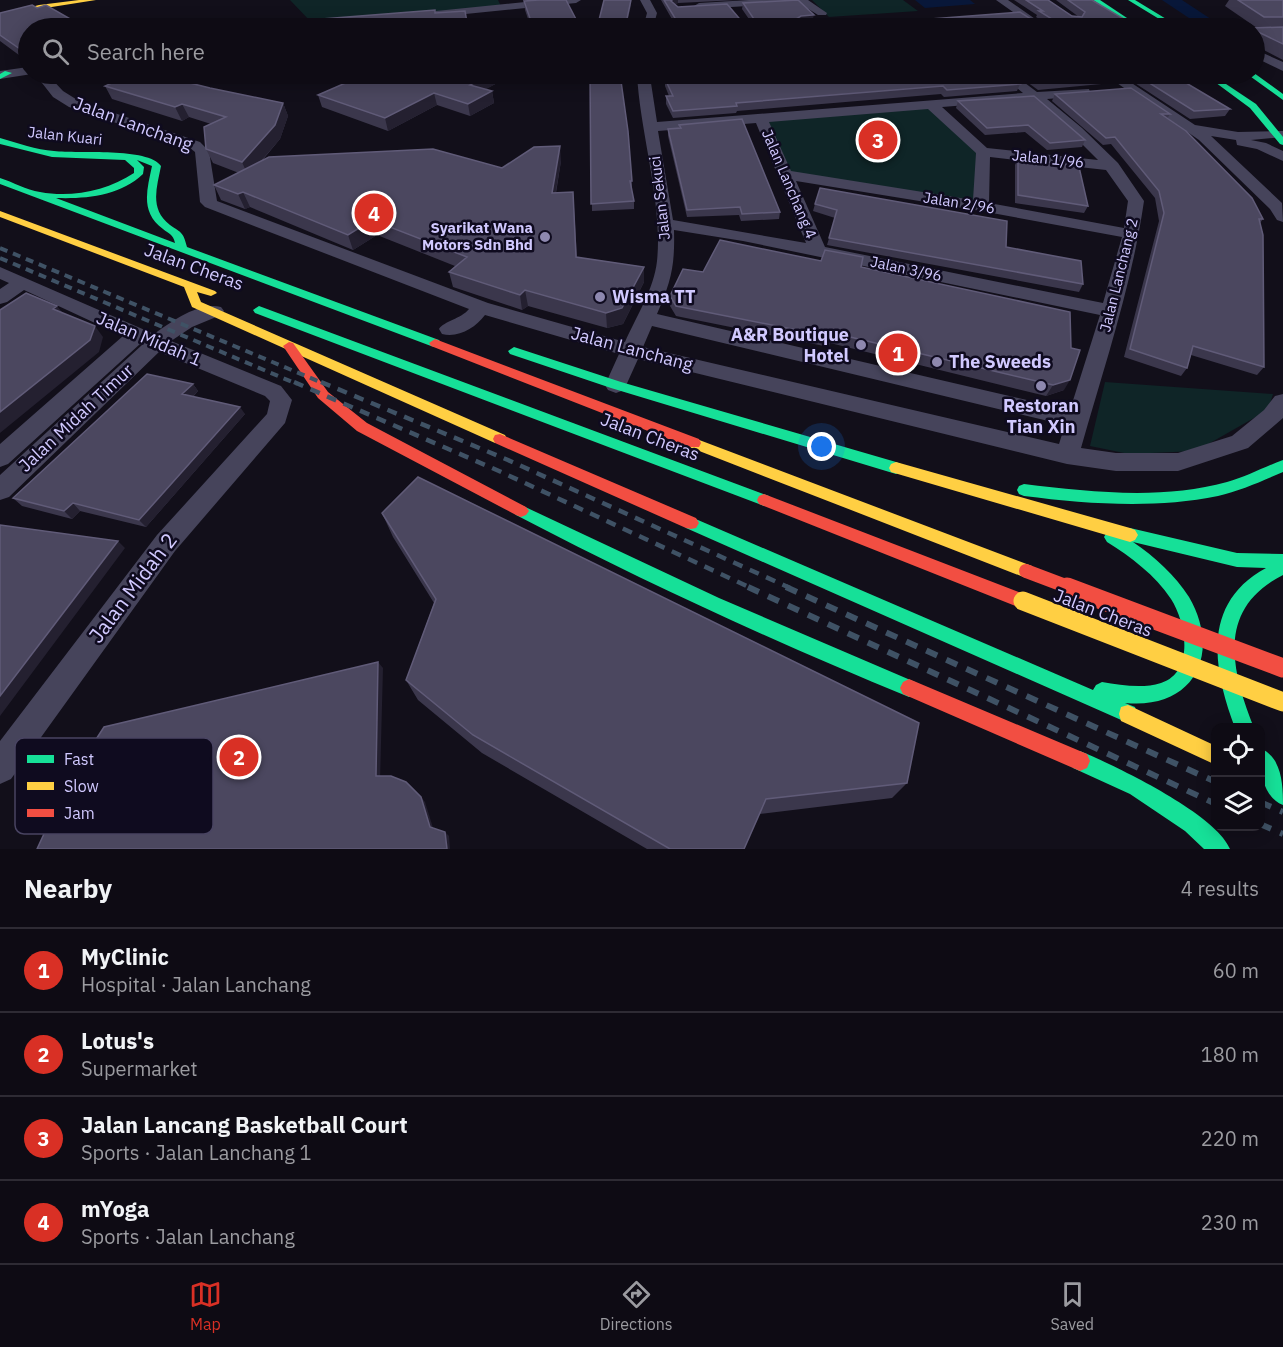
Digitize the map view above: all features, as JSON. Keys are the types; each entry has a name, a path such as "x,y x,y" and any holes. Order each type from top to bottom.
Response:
{"main road":[{"path":"0,17 39,7 93,0"},
{"path":"1096,0 1124,18"},
{"path":"1116,0 1152,18"},
{"path":"1131,0 1155,18"},
{"path":"1265,69 1283,80"},
{"path":"1221,84 1253,106 1282,137"},
{"path":"1247,84 1283,113"},
{"path":"1264,84 1283,98"},
{"name":"Jalan Kuari","path":"0,141 31,151 58,155 147,159 157,166 149,207 151,215 159,225 178,234 183,249"},
{"path":"35,195 90,195 117,188 138,174 139,167 127,157"},
{"name":"Jalan Cheras","path":"0,181 380,322 1283,668"},
{"name":"Jalan Cheras","path":"1,215 189,285 289,345 997,659"},
{"name":"Jalan Cheras","path":"245,305 624,446 1283,702"},
{"path":"380,322 420,323"},
{"path":"445,328 471,336"},
{"path":"289,345 323,395 362,427 580,542 732,614 1137,787 1192,824 1220,849"},
{"path":"505,348 616,385 1063,517 1196,552 1237,560 1283,561"},
{"path":"930,478 1042,493 1158,497 1244,483 1283,466"},
{"path":"997,659 1114,694 1140,698 1161,694 1178,685 1192,665 1195,641 1187,612 1168,584 1120,541 1100,530 1063,517"},
{"path":"1242,723 1235,708 1222,664 1223,641 1230,613 1244,592 1265,575 1283,567"},
{"path":"997,659 1146,722 1211,754"},
{"path":"1265,765 1283,795"},
{"path":"1268,794 1283,809"}],"street":[{"path":"425,15 576,0"},
{"path":"645,0 652,13 651,18"},
{"path":"689,7 801,0 822,13"},
{"path":"1001,0 1028,18"},
{"path":"997,15 1020,13"},
{"path":"1265,58 1283,67"},
{"path":"2,74 18,72"},
{"name":"Jalan Lanchang","path":"50,84 58,94 74,104 195,145 202,151 210,204 481,308 631,351 1067,455 1116,462 1178,462 1240,442 1272,416 1283,402"},
{"name":"Jalan Sekuci","path":"616,385 660,285 666,262 665,224 645,84"},
{"name":"Jalan Lanchang 2","path":"1019,84 1088,139 1113,165 1136,201 1131,234 1111,311 1067,455"},
{"path":"1126,84 1198,133 1220,151 1276,206 1283,217"},
{"path":"1112,90 1132,88"},
{"path":"651,128 1093,91"},
{"path":"931,105 983,152 981,206"},
{"name":"Jalan Lanchang 4","path":"761,118 817,250"},
{"path":"1198,133 1282,137"},
{"path":"1198,133 1248,143 1283,157"},
{"path":"1220,151 1248,143"},
{"name":"Jalan 1/96","path":"983,152 1113,165"},
{"name":"Jalan 2/96","path":"785,176 981,206 1131,234"},
{"name":"Jalan 3/96","path":"665,224 817,250 1111,311"},
{"path":"0,298 14,282"},
{"path":"0,317 14,282"},
{"name":"Jalan Midah 1","path":"14,282 273,391 281,400 276,417"},
{"name":"Jalan Midah Timur","path":"0,490 69,423 147,339 219,304"},
{"path":"445,328 462,326 473,319 481,308"},
{"name":"Jalan Lanchang","path":"646,318 1078,420"},
{"path":"0,458 147,339"},
{"name":"Jalan Midah 2","path":"22,738 166,543 276,417"},
{"name":"Jalan Midah 2","path":"0,768 15,748"}],"green space":[{"path":"290,0 498,0 501,6 368,18 307,18"},
{"path":"812,0 903,0 918,11 829,17"},
{"path":"931,104 983,152 981,206 785,175 761,118"},
{"path":"1105,382 1273,394 1268,410 1196,451 1129,454 1090,446"}],"water":[{"path":"915,0 970,0 975,4 925,8"}],"building":[{"path":"566,0 575,18 530,18 524,1"},
{"path":"604,0 631,0 627,18 600,18"},
{"path":"664,0 672,0 678,7 727,4 739,18 675,18"},
{"path":"798,0 814,15 798,18 753,18 743,3"},
{"path":"1026,0 1048,0 1072,16 1082,17 1085,12 1068,0 1092,0 1122,18 1050,18"},
{"path":"1238,0 1283,0 1283,17 1264,17"},
{"path":"32,5 37,8 46,5 69,18 18,18 18,48 0,35 0,13"},
{"path":"435,10 435,13 465,11 466,18 335,18"},
{"path":"1020,12 1029,18 942,18"},
{"path":"1283,27 1283,44 1265,35 1265,28"},
{"path":"109,84 194,84 283,103 275,125 242,162 206,149 204,127 226,117 182,104 175,107 105,86"},
{"path":"343,84 472,84 470,85 492,91 468,104 434,93 385,118 318,95"},
{"path":"590,84 621,84 628,131 632,181 630,181 634,201 591,204"},
{"path":"667,84 1020,84 947,90 943,86 736,103 737,106 673,111 666,96 673,96"},
{"path":"1151,84 1188,84 1230,109 1194,111"},
{"path":"1131,88 1170,114 1161,114 1186,131 1252,198 1263,219 1259,219 1263,235 1264,367 1193,346 1187,368 1130,349 1164,213 1159,191 1115,137 1106,138 1055,94"},
{"path":"1034,96 1085,140 1050,143 1028,125 987,128 958,101"},
{"path":"742,119 780,212 742,214 740,207 687,210 668,129 681,128 679,125"},
{"path":"560,146 552,193 573,192 576,257 644,267 622,308 606,313 525,290 520,295 449,272 467,257 372,220 348,235 243,192 238,194 214,185 269,157 433,149 502,168 534,147"},
{"path":"1018,157 1079,167 1088,206 1018,195"},
{"path":"820,188 1007,221 1006,247 1081,261 1083,284 829,238 837,210 815,204"},
{"path":"720,240 821,261 825,250 863,257 861,267 1070,312 1071,348 1080,350 1070,380 1053,385 833,333 832,337 676,306 670,296 683,269 703,272"},
{"path":"26,293 57,306 53,309 95,326 90,340 0,412 0,310"},
{"path":"147,374 193,384 182,394 240,407 139,520 73,503 64,511 13,498"},
{"path":"418,477 919,723 907,783 766,799 744,849 670,849 473,735 406,680 436,599 382,513"},
{"path":"0,525 118,541 0,696"},
{"path":"378,662 376,776 391,776 406,782 421,797 430,827 445,832 447,849 37,849 44,834 213,834 213,738 97,738 104,727"}],"waterway":[{"path":"1170,0 1199,18"}],"railway":[{"path":"0,248 325,384"},
{"path":"0,258 297,384"},
{"path":"294,382 499,471 751,588"},
{"path":"321,382 508,460 790,588"},
{"path":"748,587 1211,802"},
{"path":"786,587 1211,780"},
{"path":"1265,804 1283,812"},
{"path":"1265,826 1283,834"}],"traffic: fast":[{"path":"1096,0 1124,18"},
{"path":"1131,0 1161,18"},
{"path":"0,77 8,73"},
{"path":"1221,84 1253,106 1283,142"},
{"path":"1264,84 1283,98"},
{"path":"0,141 52,154 141,158 154,162 157,166 151,206 159,220 178,234 182,249"},
{"path":"35,195 89,194 114,188 138,174 139,167 127,157"},
{"path":"0,181 435,343"},
{"path":"259,310 764,500"},
{"path":"514,351 616,385 896,468"},
{"path":"1024,490 1097,497 1170,497 1226,488 1283,466"},
{"path":"521,511 713,604 909,688"},
{"path":"691,523 1128,714"},
{"path":"1130,535 1237,560 1283,561"},
{"path":"1102,691 1133,695 1162,692 1174,686 1184,677 1190,664 1193,647 1190,619 1183,603 1169,583 1152,566 1112,537"},
{"path":"1243,723 1231,690 1227,670 1225,650 1227,631 1232,613 1243,596 1262,579 1283,567"},
{"path":"1080,761 1137,787 1192,824 1220,849"},
{"path":"1265,765 1283,795"}],"traffic: slow":[{"path":"0,17 39,7 93,0"},
{"path":"0,214 211,293"},
{"path":"189,285 196,304 500,439"},
{"path":"694,443 1026,571"},
{"path":"896,468 1130,535"},
{"path":"1023,601 1283,702"},
{"path":"1128,714 1211,754"}],"traffic: jam":[{"path":"435,343 694,443"},
{"path":"289,346 323,395 362,427 521,511"},
{"path":"500,439 691,523"},
{"path":"764,500 1023,601"},
{"path":"1026,571 1283,668"},
{"path":"909,688 1080,761"}],"place":[{"name":"Jalan Lancang Basketball Court","path":"878,140"},
{"name":"mYoga","path":"374,213"},
{"name":"Syarikat Wana Motors Sdn Bhd","path":"545,237"},
{"name":"Wisma TT","path":"600,297"},
{"name":"A&R Boutique Hotel","path":"861,345"},
{"name":"MyClinic","path":"898,353"},
{"name":"The Sweeds","path":"937,362"},
{"name":"Restoran Tian Xin","path":"1041,386"},
{"name":"Lotus's","path":"239,757"}]}
